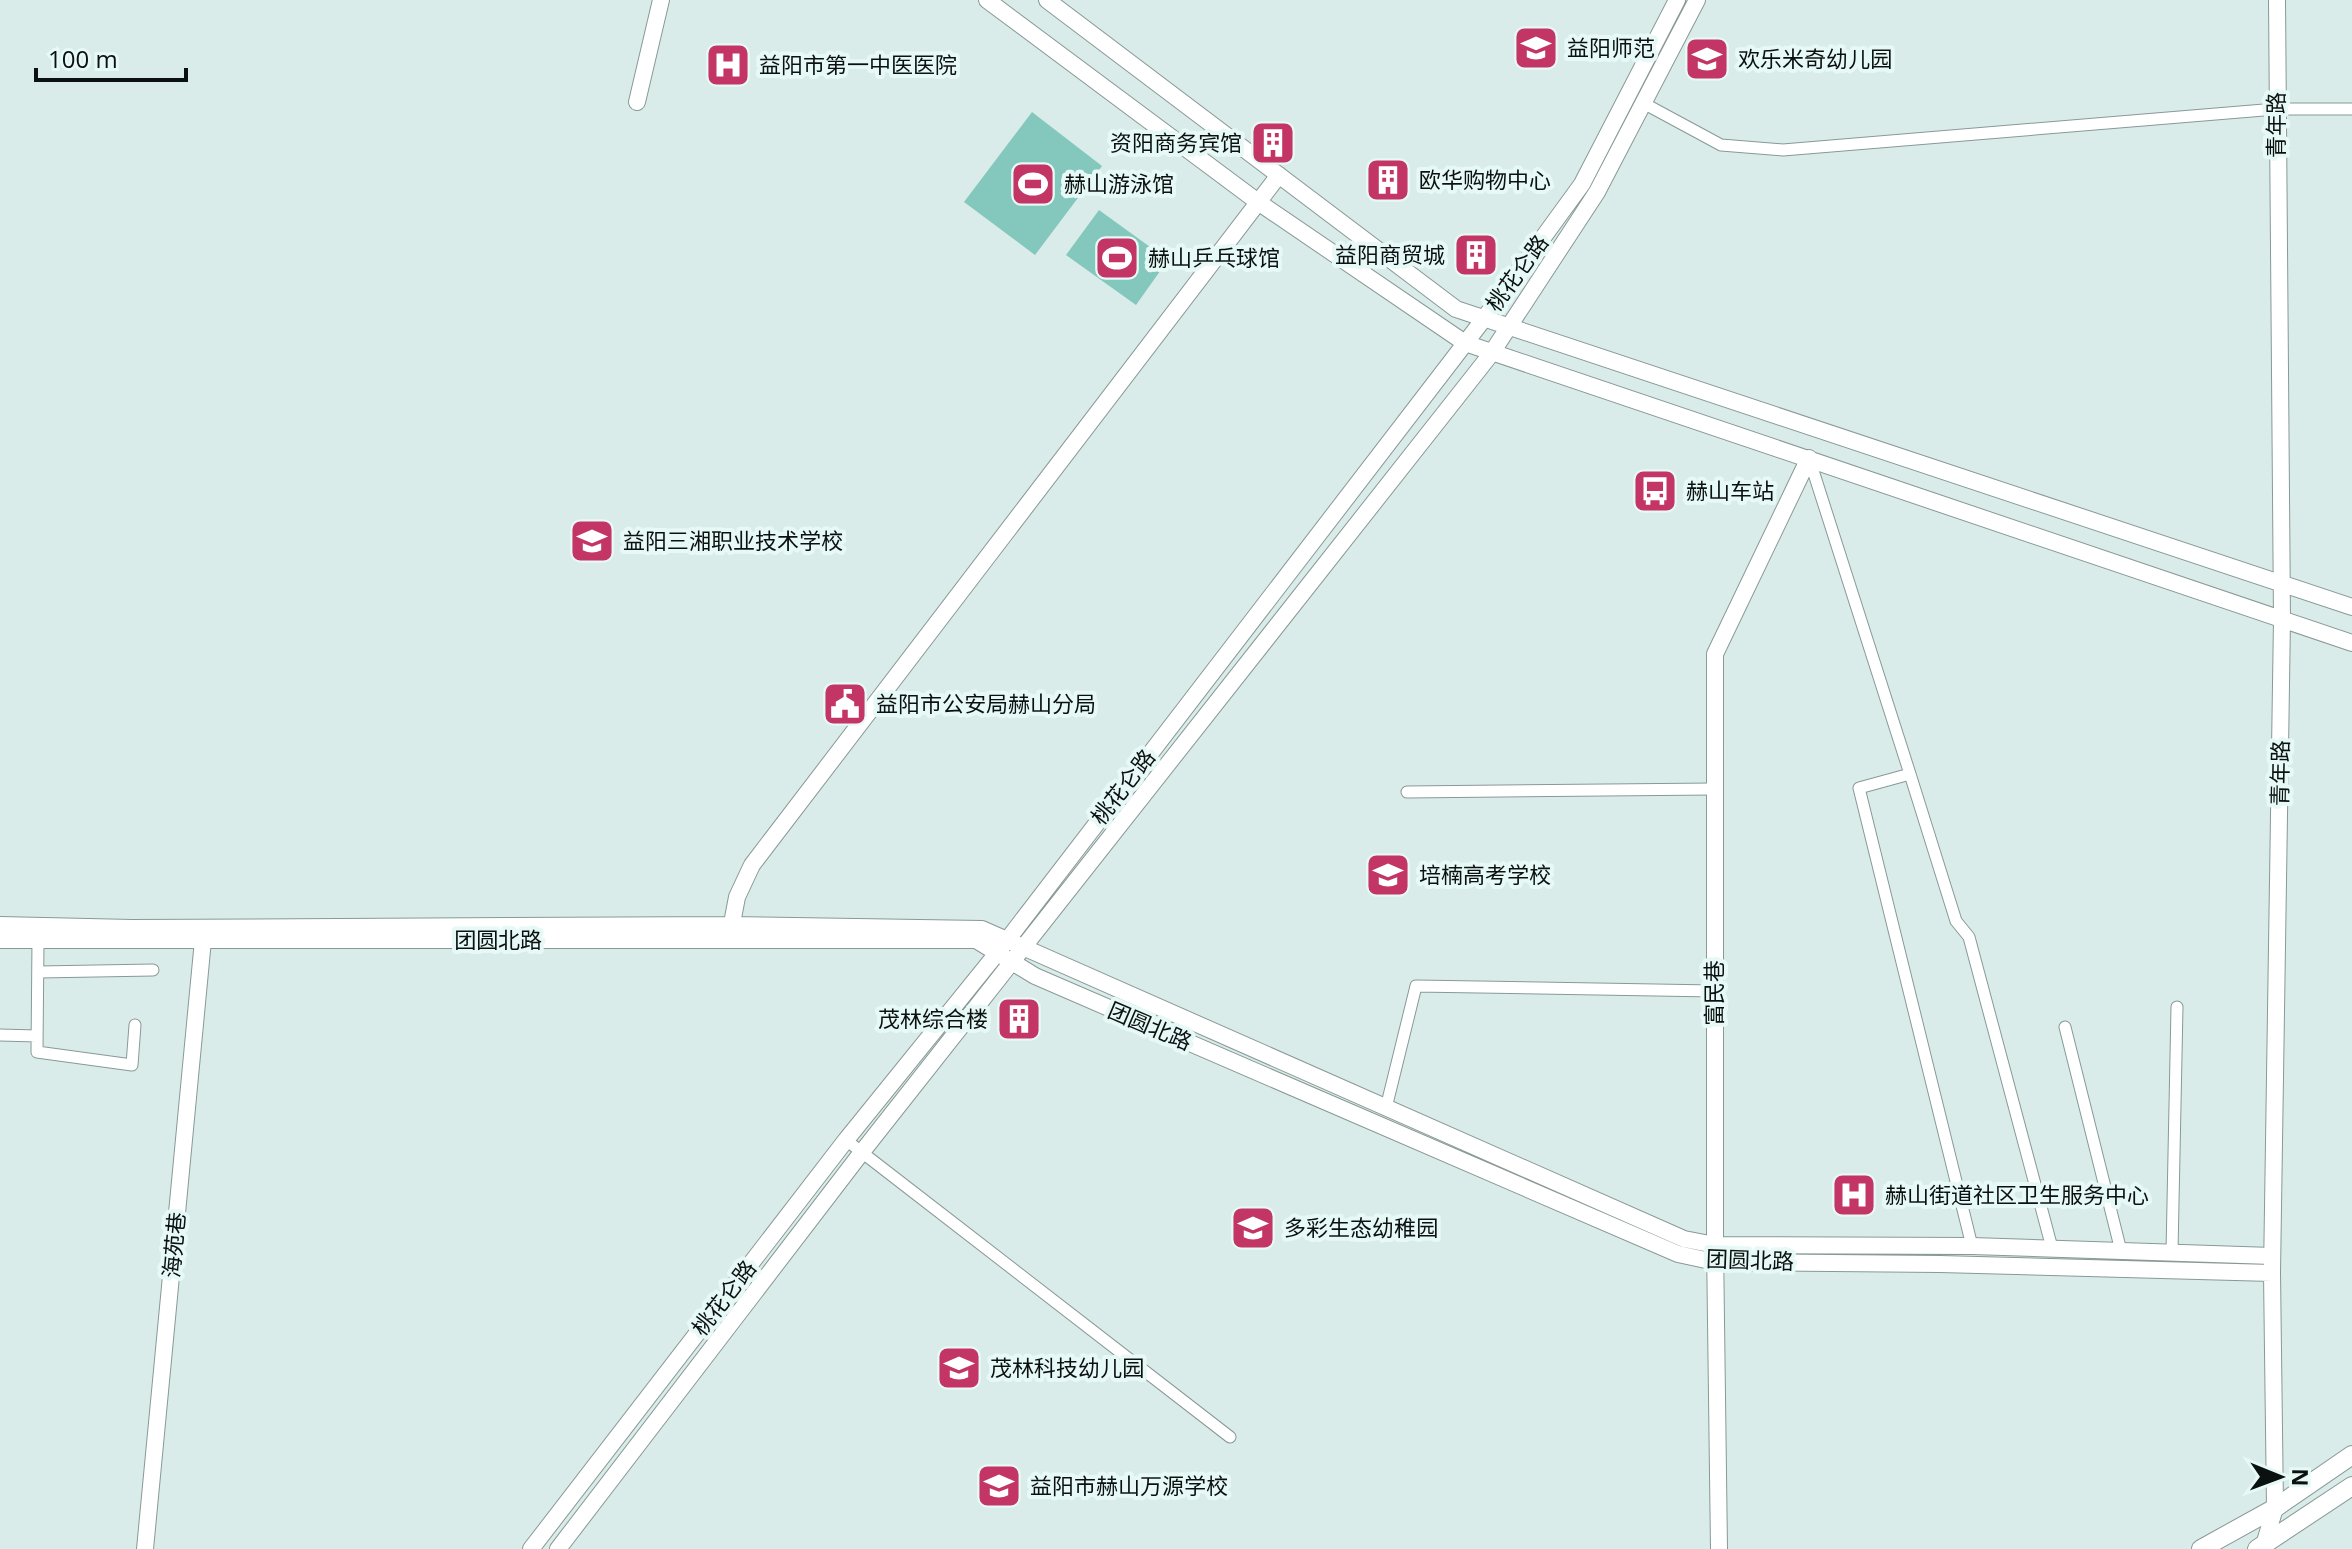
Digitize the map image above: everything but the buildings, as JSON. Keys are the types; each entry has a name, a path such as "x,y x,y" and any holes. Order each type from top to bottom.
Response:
{"main road":[{"path":"637,102 661,0"},
{"path":"987,0 1258,202 1465,343 2352,643"},
{"path":"1047,0 1456,309 1508,329 2352,607"},
{"name":"桃花仑路","path":"531,1549 846,1140 1002,945 1483,320 1582,184 1677,0"},
{"name":"桃花仑路","path":"558,1549 862,1152 1491,354 1597,192 1697,0"},
{"name":"青年路","path":"2262,1548 2275,1508 2272,1256 2282,619 2277,0"},
{"path":"730,932 737,897 752,865 1279,175"},
{"name":"富民巷","path":"1719,1549 1715,1254 1715,654 1809,458"},
{"name":"团圆北路","path":"0,925 730,932 976,940 1022,948 1715,1254 2272,1273"},
{"name":"团圆北路","path":"0,940 730,932"},
{"name":"海苑巷","path":"145,1549 203,940"},
{"name":"团圆北路","path":"1002,945 1012,964 1678,1254 1972,1246 2272,1256"},
{"path":"2201,1549 2275,1508 2352,1455"},
{"path":"2262,1548 2352,1486"}],"street":[{"path":"1645,104 1721,145 1783,150 2276,109 2352,109"},
{"path":"1809,458 1956,921 1969,937 2052,1248"},
{"path":"1910,774 1859,788 1972,1246"},
{"path":"1407,792 1714,789"},
{"path":"38,940 37,1052 132,1065 135,1025"},
{"path":"39,972 153,970"},
{"path":"1386,1108 1416,986 1714,991"},
{"path":"2172,1252 2177,1007"},
{"path":"2065,1027 2121,1251"},
{"path":"0,1035 37,1036"},
{"path":"846,1140 1230,1437"}],"green space":[{"name":"赫山游泳馆","path":"1032,112 1102,166 1035,255 964,202"},
{"name":"赫山乒乓球馆","path":"1099,210 1168,260 1136,305 1066,255"}],"place":[{"name":"益阳师范","path":"1536,48"},
{"name":"欢乐米奇幼儿园","path":"1707,59"},
{"name":"益阳市第一中医医院","path":"728,65"},
{"name":"资阳商务宾馆","path":"1273,143"},
{"name":"欧华购物中心","path":"1388,180"},
{"name":"赫山游泳馆","path":"1033,184"},
{"name":"益阳商贸城","path":"1476,255"},
{"name":"赫山乒乓球馆","path":"1117,258"},
{"name":"赫山车站","path":"1655,491"},
{"name":"益阳三湘职业技术学校","path":"592,541"},
{"name":"益阳市公安局赫山分局","path":"845,704"},
{"name":"培楠高考学校","path":"1388,875"},
{"name":"茂林综合楼","path":"1019,1019"},
{"name":"赫山街道社区卫生服务中心","path":"1854,1195"},
{"name":"多彩生态幼稚园","path":"1253,1228"},
{"name":"茂林科技幼儿园","path":"959,1368"},
{"name":"益阳市赫山万源学校","path":"999,1486"}]}
